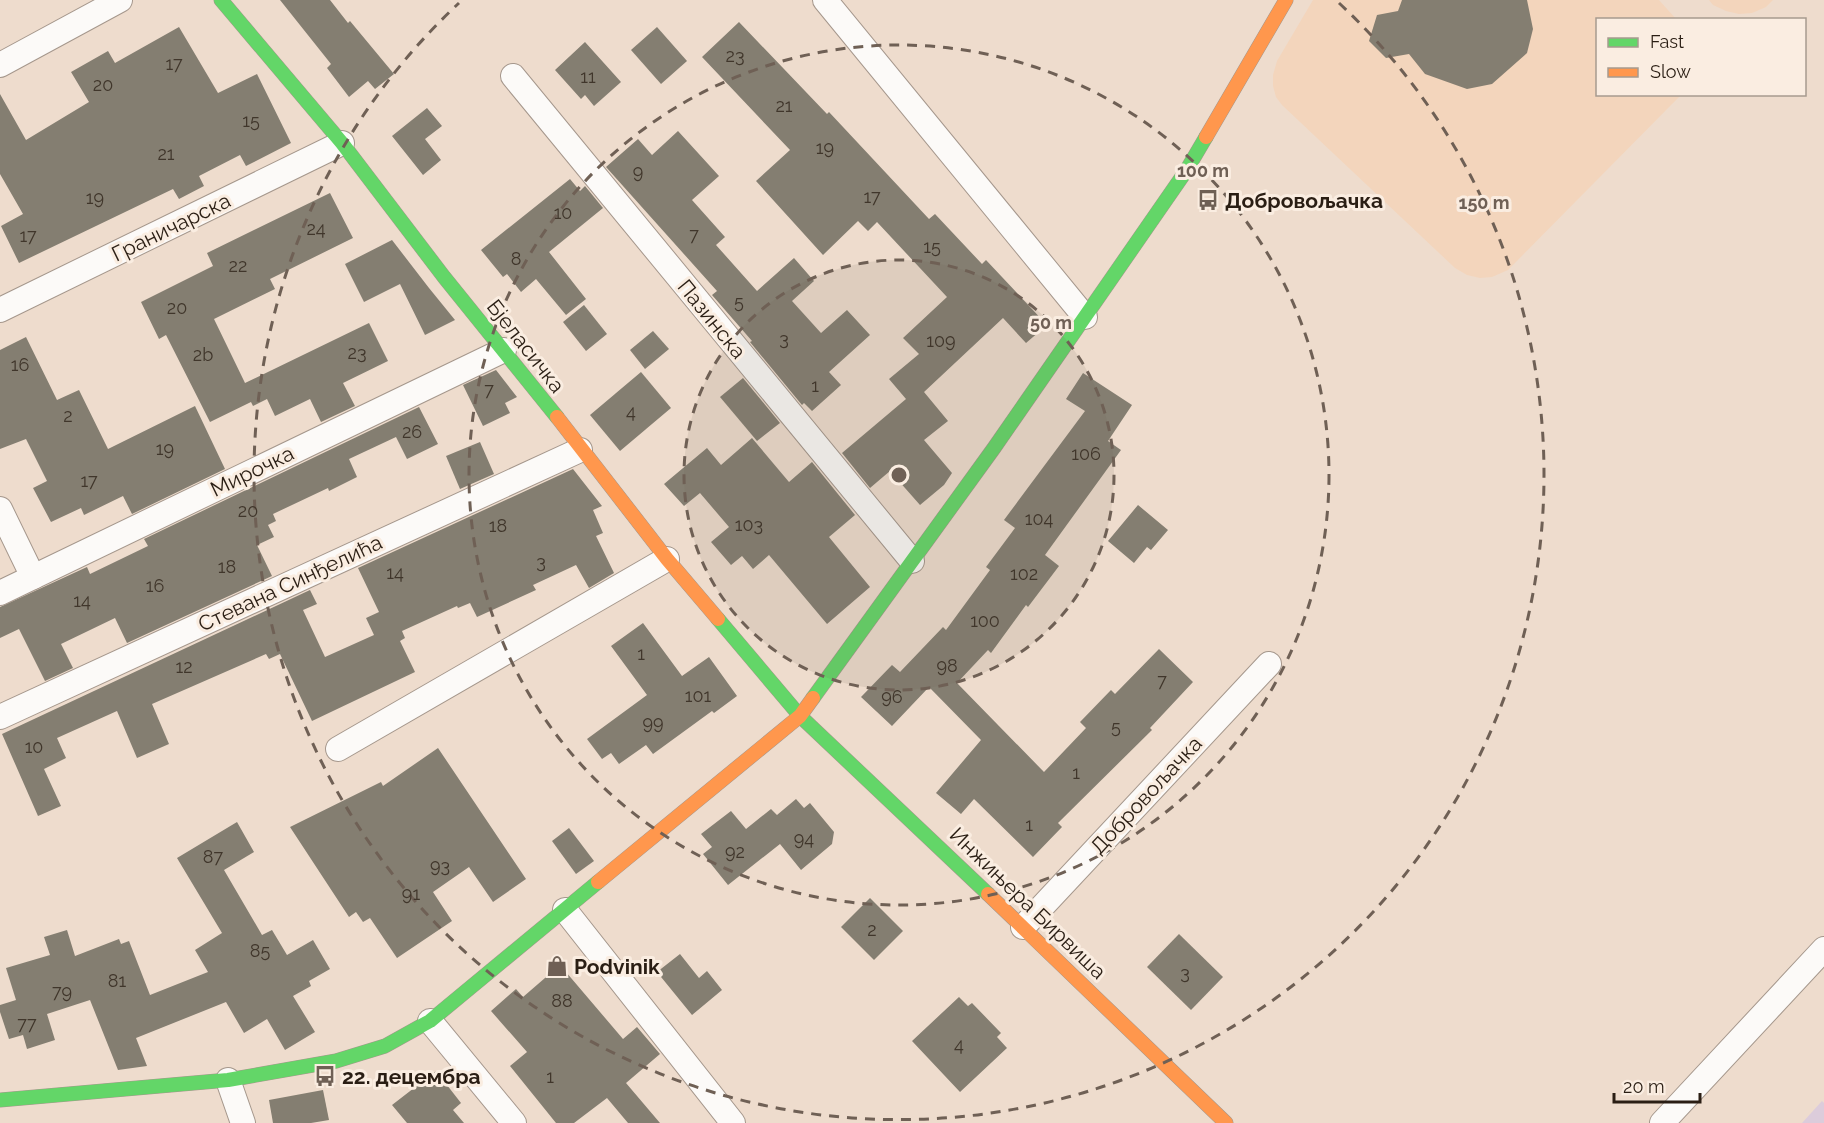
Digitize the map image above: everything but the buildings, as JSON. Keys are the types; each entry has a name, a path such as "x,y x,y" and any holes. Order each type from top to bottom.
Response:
{"street":[{"path":"0,65 120,0"},
{"name":"Бјеласичка","path":"221,0 342,143 444,278 504,350 667,559 800,716"},
{"path":"825,0 1085,317"},
{"path":"0,1100 228,1080 336,1061 385,1046 430,1021 800,716 994,448 1186,171 1286,0"},
{"name":"Пазинска","path":"513,76 912,561"},
{"name":"Граничарска","path":"0,310 342,143"},
{"name":"Мирочка","path":"0,593 504,350"},
{"name":"Стевана Синђелића","path":"0,717 580,450"},
{"path":"0,509 33,577"},
{"path":"338,749 667,559"},
{"name":"Добровољачка","path":"1023,927 1269,664"},
{"name":"Инжињера Бирвиша","path":"800,716 1226,1123"},
{"path":"565,910 733,1123"},
{"path":"1662,1123 1824,949"},
{"path":"430,1021 514,1123"},
{"path":"228,1080 243,1123"}],"shaded area":[{"path":"1313,0 1659,0 1675,18 1596,18 1596,96 1680,96 1508,270 1492,277 1480,278 1467,275 1455,268 1282,105 1276,97 1273,86 1277,61"},
{"path":"1709,0 1773,0 1766,7 1752,13 1739,14 1713,5"},
{"path":"1822,1101 1824,1103 1824,1123 1802,1123"}],"traffic: fast":[{"path":"221,0 342,143 444,277 557,417"},
{"path":"813,698 994,448 1186,171 1206,137"},
{"path":"718,619 800,716 988,894"},
{"path":"0,1100 228,1080 336,1061 385,1046 430,1021 598,882"}],"traffic: slow":[{"path":"1206,137 1286,0"},
{"path":"557,417 667,559 718,619"},
{"path":"598,882 800,716 813,698"},
{"path":"988,894 1226,1123"}],"place":[{"name":"Добровољачка","path":"1208,200"},
{"name":"Podvinik","path":"557,966"},
{"name":"22. децембра","path":"325,1076"}]}
